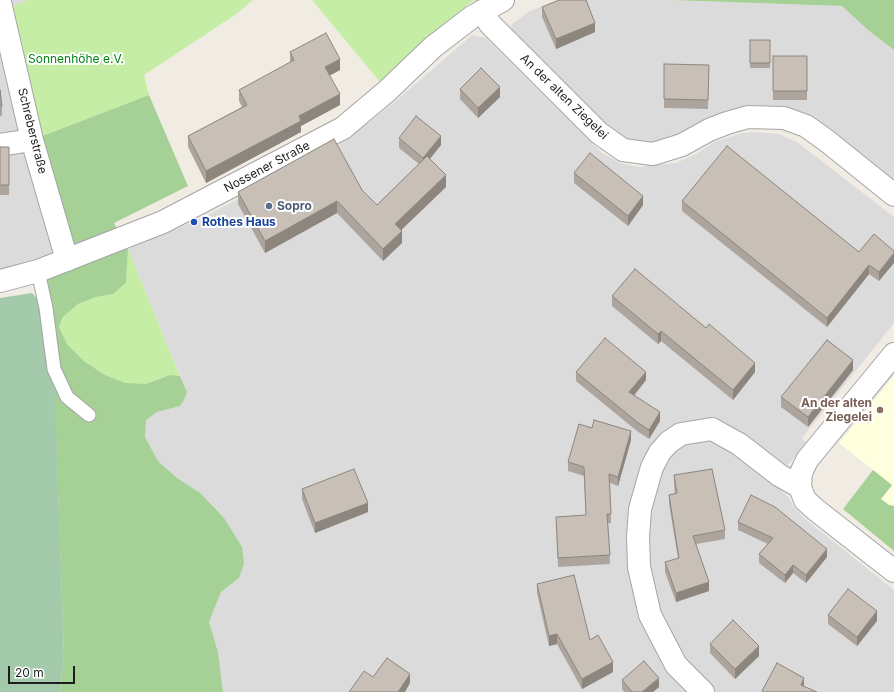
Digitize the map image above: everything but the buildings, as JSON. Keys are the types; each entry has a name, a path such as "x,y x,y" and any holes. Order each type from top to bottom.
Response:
{"street":[{"name":"Nossener Straße","path":"0,280 38,271 163,222 343,128 387,91 433,46 482,11 503,0"},
{"name":"Schreberstraße","path":"0,2 32,140 67,260"},
{"name":"An der alten Ziegelei","path":"482,11 490,24 599,133 623,150 653,154 682,145 709,130 748,117 784,118 806,126 894,195"},
{"path":"0,144 32,140"},
{"path":"894,354 807,460 801,473 800,487 806,500 816,510 894,571"},
{"path":"703,692 676,665 650,615 639,566 638,537 640,509 652,467 660,452 681,434 712,429 739,444 779,475 800,487"}],"lane":[{"path":"38,271 46,308 54,369 68,397 89,415"}],"shaded area":[{"path":"0,0 28,0 3,11 67,260 0,281"},
{"path":"558,0 670,0 842,6 868,30 894,50 894,182 820,123 699,127 658,144 634,143 604,127 514,38 511,25 528,12"},
{"path":"472,35 486,38 602,153 620,163 638,167 676,163 696,154 714,142 742,133 756,132 779,134 797,142 894,217 894,323 802,438 806,443 789,464 780,467 725,422 679,426 631,537 691,692 223,692 218,652 209,622 221,592 239,578 177,478 158,461 145,437 146,420 157,412 180,406 187,392 128,249 206,216 345,141 397,100"},
{"path":"32,293 46,309 54,369 64,655 60,692 0,692 0,298"},
{"name":"An der alten Ziegelei","path":"894,376 894,506 889,505 881,499 892,485 839,443"},
{"path":"705,439 717,441 771,481 789,498 794,507 804,518 894,590 894,692 716,692 683,661 658,615 645,539 659,470 670,454 686,444"}],"green space":[{"name":"Sonnenhöhe e.V.","path":"28,0 253,0 235,15 144,75 149,95 32,140 3,11"},
{"path":"312,0 474,0 443,24 380,82"},
{"path":"670,0 894,0 894,50 868,30 842,6"},
{"path":"149,95 188,186 114,223 128,249 126,283 113,294 96,297 78,304 63,317 59,327 67,344 84,361 105,375 125,383 146,384 170,375 180,376 187,392 184,400 180,406 157,412 146,420 145,437 158,461 177,478 200,493 224,518 242,547 244,563 239,578 221,592 209,622 218,652 223,692 60,692 64,655 55,410 38,271 67,260 32,140"},
{"path":"128,249 180,376 170,375 146,384 125,384 105,375 84,361 67,344 59,327 63,317 78,304 96,297 113,294 126,283"},
{"path":"873,470 892,485 881,499 889,505 894,506 894,551 843,509"}],"place":[{"name":"Sopro","path":"269,206"},
{"name":"Rothes Haus","path":"194,222"},
{"name":"An der alten Ziegelei","path":"880,410"}]}
